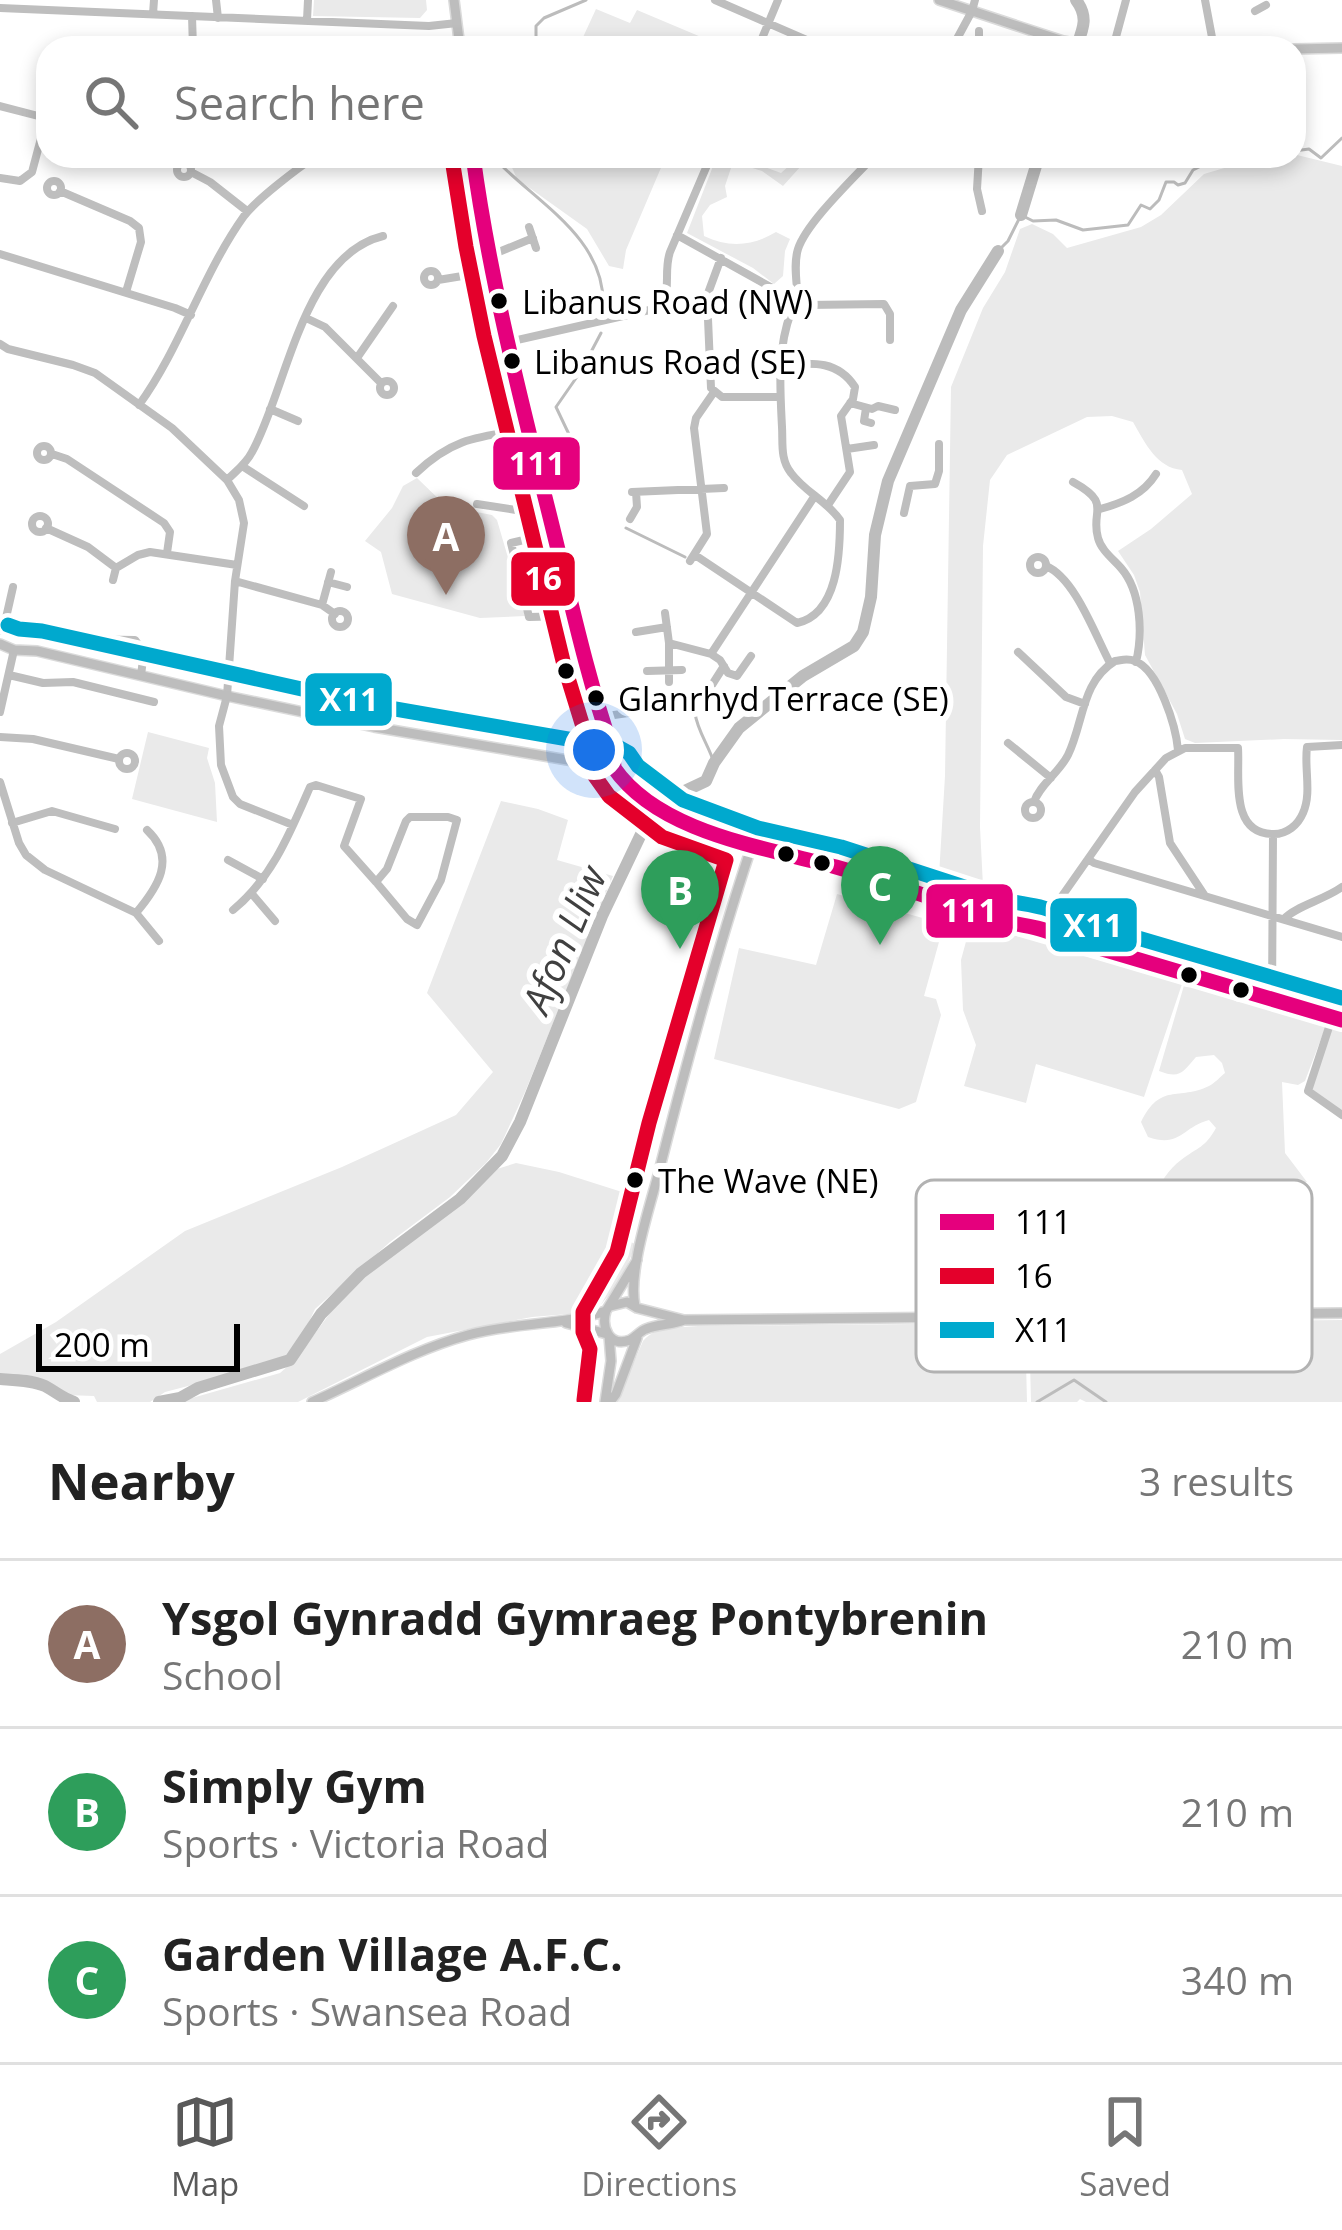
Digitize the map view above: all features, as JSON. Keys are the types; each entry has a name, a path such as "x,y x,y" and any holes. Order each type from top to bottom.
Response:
{"main road":[{"path":"454,0 459,36"},
{"path":"939,0 974,5 1053,36"},
{"path":"1306,49 1342,48"},
{"path":"474,168 489,256 572,616 614,768 623,781 673,819 751,848 835,867 1337,1019"},
{"path":"0,644 374,727 614,768"},
{"path":"608,1402 611,1360 603,1323 637,1260 751,848"},
{"path":"608,1402 616,1394 642,1321 633,1294 637,1260"},
{"path":"313,1402 450,1340 494,1328 562,1322 623,1302 685,1320"},
{"path":"1312,1312 1342,1312"},
{"path":"562,1322 624,1341 639,1332 685,1320 916,1317"}],"street":[{"path":"153,14 154,0"},
{"path":"216,0 218,18"},
{"path":"307,20 308,0"},
{"path":"715,0 798,36"},
{"path":"763,36 778,0"},
{"path":"1116,36 1126,0"},
{"path":"1205,0 1212,36"},
{"path":"958,36 974,5"},
{"path":"0,8 429,26 457,23"},
{"path":"192,16 193,36"},
{"path":"979,31 979,36"},
{"path":"0,106 36,113"},
{"path":"0,178 20,182 32,172 36,157"},
{"path":"139,405 159,378 248,212 301,168"},
{"path":"508,341 664,303 666,266 706,168"},
{"path":"797,289 795,261 801,241 863,168"},
{"path":"978,168 982,211"},
{"path":"191,172 248,212"},
{"path":"60,191 139,228 141,242 126,292"},
{"path":"489,256 534,243 529,227"},
{"path":"677,235 785,295"},
{"path":"227,479 254,451 318,290 359,246 379,240"},
{"path":"0,254 191,316"},
{"path":"721,258 707,296 710,383 722,397 778,397"},
{"path":"438,280 493,271"},
{"path":"785,295 797,289"},
{"path":"791,312 807,305 806,295 797,289"},
{"path":"785,295 785,306 791,312"},
{"path":"807,305 884,304 890,314 890,340"},
{"path":"357,358 388,308"},
{"path":"714,392 694,428 707,534 693,558 797,623 808,620 835,579 840,520 784,462 778,397 782,337 791,312"},
{"path":"306,318 325,326 381,383"},
{"path":"0,344 94,373 172,428 227,479 239,500 244,524 227,696 219,726 221,765 240,804 293,825"},
{"path":"781,365 833,366 855,387 841,416 850,472 828,506"},
{"path":"850,403 895,410"},
{"path":"866,408 864,422 871,423"},
{"path":"270,409 298,421"},
{"path":"416,473 447,447 528,429"},
{"path":"904,513 910,486 935,484 939,444"},
{"path":"847,449 874,445"},
{"path":"52,454 68,459 164,523 170,532 167,554"},
{"path":"242,466 304,506"},
{"path":"1100,509 1135,496 1155,480"},
{"path":"1080,481 1100,509 1098,542 1132,583 1141,634 1136,662"},
{"path":"630,519 637,507 634,492 724,488"},
{"path":"711,654 769,555 814,497"},
{"path":"482,501 516,510 546,502"},
{"path":"46,528 88,547 116,568"},
{"path":"554,533 511,543 529,617 572,616"},
{"path":"113,580 116,568 139,555 167,554 238,565"},
{"path":"1046,566 1059,573 1071,589 1110,663"},
{"path":"322,605 329,577 347,587"},
{"path":"235,581 322,605 334,614"},
{"path":"13,587 4,626 75,638 135,640 144,652 140,676"},
{"path":"665,613 669,682"},
{"path":"636,632 667,627"},
{"path":"669,643 711,654 737,676 751,656"},
{"path":"0,712 14,650"},
{"path":"1020,659 1066,697 1084,704"},
{"path":"1034,802 1067,757 1093,681 1110,663 1136,662 1148,672 1174,720 1178,750"},
{"path":"724,666 710,688 710,699 724,709"},
{"path":"647,671 682,670"},
{"path":"9,675 150,697"},
{"path":"600,717 628,712"},
{"path":"0,737 59,744 119,760"},
{"path":"1008,743 1051,778"},
{"path":"1043,928 1135,792 1178,750 1238,748 1240,810 1252,826 1273,834 1291,828 1304,812 1306,747 1342,745"},
{"path":"1154,770 1170,843 1205,896"},
{"path":"0,782 26,856 45,870 136,913 159,941"},
{"path":"233,910 263,879 310,787 316,785 362,799 344,846 407,919 417,925 441,880 457,820 410,817 387,869 376,882"},
{"path":"12,823 52,811 116,829"},
{"path":"136,913 151,895 164,862 160,844 147,830"},
{"path":"1272,1000 1279,917 1273,834"},
{"path":"1088,859 1342,937"},
{"path":"228,860 263,879"},
{"path":"1279,917 1316,904 1342,887"},
{"path":"252,893 275,921"},
{"path":"1337,1019 1308,1091 1342,1115"}],"shaded area":[{"path":"314,0 426,0 427,10 420,18 313,16"},
{"path":"596,9 630,23 637,10 699,36 584,36"},
{"path":"1306,157 1342,166 1342,740 1195,743 1185,739 1145,655 1140,592 1118,551 1192,494 1182,470 1159,459 1133,422 1112,416 1087,417 1007,455 990,480 983,546 980,827 984,906 938,892 945,776 951,387 1020,229 1032,224 1053,234 1067,248 1141,227 1161,215 1204,174 1224,168 1306,168"},
{"path":"512,168 661,168 626,250 623,269 609,266 587,229 517,179"},
{"path":"712,168 731,168 727,197 710,205 702,216 704,236 732,244 750,243 776,232 790,239 783,276 774,284 687,233"},
{"path":"752,168 781,173 799,168 783,186"},
{"path":"417,478 446,506 497,520 525,616 480,618 392,594 381,552 365,541 403,486"},
{"path":"148,732 209,748 217,822 132,799"},
{"path":"501,801 568,820 557,860 613,876 525,1092 501,1144 486,1163 315,1309 298,1345 280,1362 165,1392 150,1402 97,1402 94,1396 66,1395 33,1376 0,1376 0,1354 56,1322 185,1231 456,1115 493,1072 427,993"},
{"path":"837,894 944,924 924,996 936,999 941,1015 916,1102 899,1109 714,1059 739,948 816,965"},
{"path":"971,923 1182,984 1144,1097 1036,1064 1026,1103 964,1086 976,1045 963,1010 961,960"},
{"path":"1185,982 1327,1023 1305,1081 1298,1085 1282,1082 1285,1153 1305,1180 1162,1180 1216,1128 1209,1120 1175,1138 1159,1140 1148,1137 1141,1122 1148,1110 1163,1097 1209,1086 1225,1073 1214,1055 1196,1057 1176,1074 1159,1071"},
{"path":"1331,1024 1342,1027 1342,1111 1312,1090"},
{"path":"516,1163 641,1198 628,1263 593,1312 532,1317 427,1337 298,1402 178,1402 280,1373 342,1297 381,1262 497,1169"},
{"path":"1312,1320 1342,1320 1342,1402 1031,1402 1030,1372 1312,1372"},
{"path":"916,1324 916,1372 1026,1372 1027,1402 617,1402 643,1341 668,1328"}],"waterway":[{"path":"536,36 536,26 544,18 586,0"},
{"name":"Afon Lliw","path":"1076,0 1084,18 1080,36"},
{"path":"1306,149 1321,158 1342,138"},
{"path":"505,168 582,243 594,261 603,305"},
{"name":"Afon Lliw","path":"1021,215 1035,168"},
{"path":"998,251 1021,215 1083,230 1128,225 1141,205 1150,209 1159,200 1166,182 1185,183 1197,168"},
{"name":"Afon Lliw","path":"159,1402 290,1360 321,1314 361,1273 460,1199 502,1156 643,830 674,796 706,781 739,728 803,676 854,646 863,632 871,597 875,535 888,481 961,310 998,251"},
{"path":"575,447 556,407 601,333"},
{"path":"626,528 685,557"},
{"path":"695,713 714,763"},
{"name":"Afon Lliw","path":"0,1379 40,1384 74,1402"},
{"path":"1037,1402 1074,1380 1106,1402"}],"transit line":[{"name":"16","path":"453,168 484,336 594,775 609,796 662,837 726,860 649,1123 617,1252 583,1312 583,1332 590,1349 584,1400"},
{"name":"111","path":"475,168 515,375 614,768"},
{"name":"X11","path":"8,625 378,706 620,748 683,800 758,828 841,847 1004,900 1042,907 1342,998"},
{"name":"111","path":"614,768 658,808 715,834 1342,1020"}],"place":[{"name":"Libanus Road (NW)","path":"499,301"},
{"name":"Libanus Road (SE)","path":"512,361"},
{"name":"Ysgol Gynradd Gymraeg Pontybrenin","path":"446,595"},
{"name":"Glanrhyd Terrace (SE)","path":"596,698"},
{"name":"Garden Village A.F.C.","path":"880,945"},
{"name":"Simply Gym","path":"680,949"},
{"name":"The Wave (NE)","path":"635,1180"}]}
